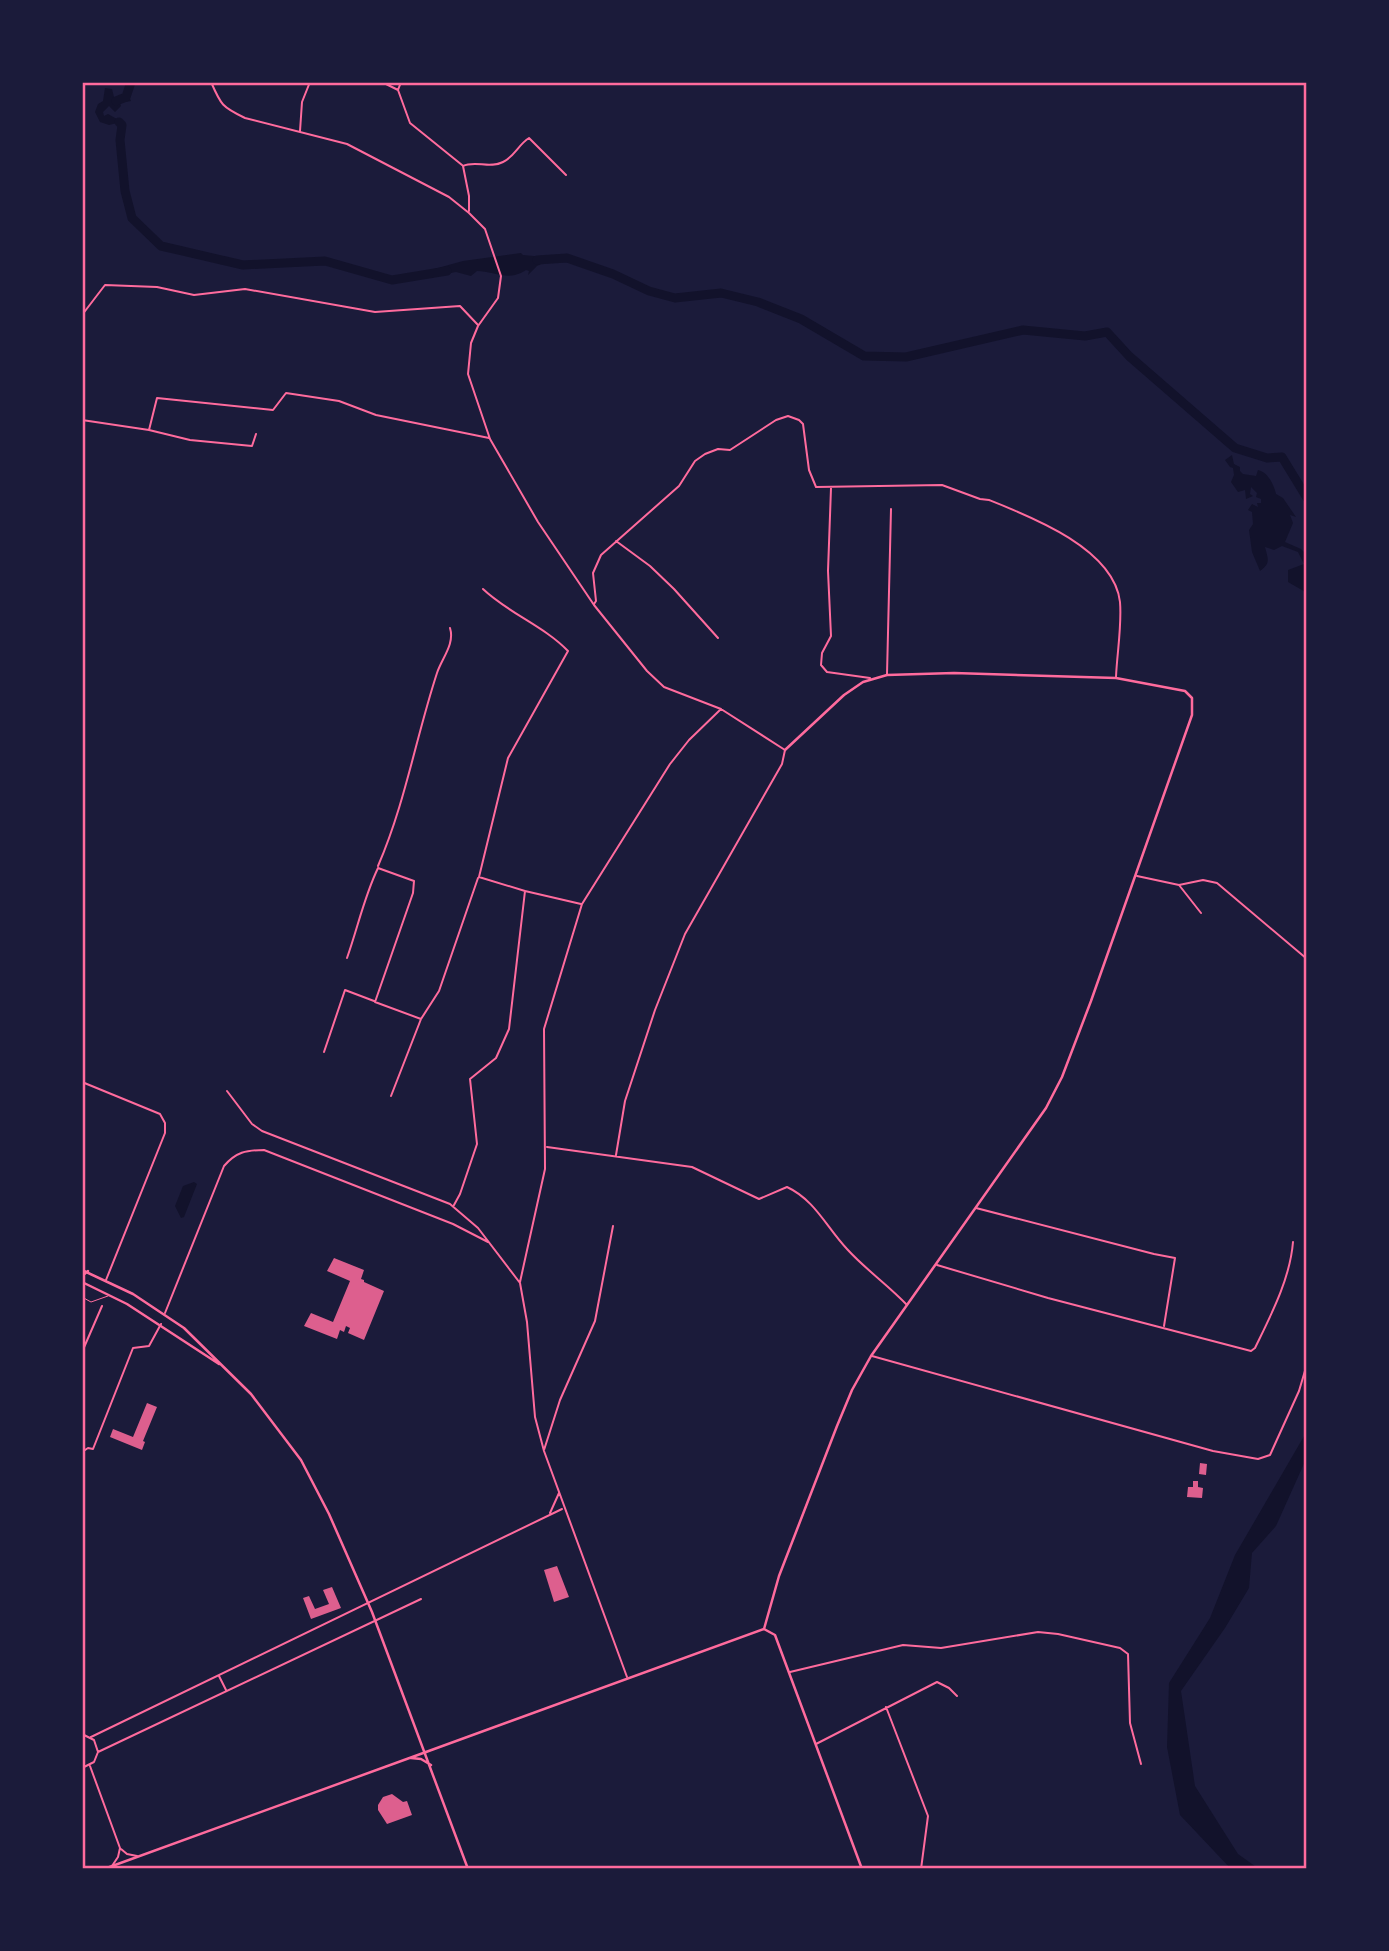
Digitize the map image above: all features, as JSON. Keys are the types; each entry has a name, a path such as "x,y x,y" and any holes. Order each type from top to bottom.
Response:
{"street":[{"path":"211,82 221,105 232,112 245,118 347,144 431,187 469,212 485,229 501,276 498,298 478,326 471,343 468,374 490,439 538,522 594,605 647,671 664,687 721,709 785,750"},
{"path":"300,131 302,102 310,82"},
{"path":"382,82 398,89"},
{"path":"401,82 398,89 410,123 463,166 469,212"},
{"path":"463,166 471,163 503,163 529,138 566,175"},
{"path":"82,316 105,285 157,287 194,295 245,289 374,312 460,306 478,326"},
{"path":"149,430 157,398 274,410 286,393 339,401 376,415 490,439"},
{"path":"594,605 594,567 601,555 679,486 695,461 718,449 730,450 776,420 788,416 803,424 809,470 816,487 942,485 989,500 1073,539 1107,570 1115,583 1120,600 1116,678"},
{"path":"82,420 149,430 190,440 253,446 256,434"},
{"path":"831,487 828,571 831,636 822,653 821,665 827,672 873,679"},
{"path":"887,675 891,509"},
{"path":"615,541 650,566 718,638"},
{"path":"391,1096 421,1019 439,991 478,877 508,758 568,652 483,589"},
{"path":"347,958 365,905 366,894 400,809 438,671 450,644 450,628"},
{"path":"616,1155 625,1101 676,955 716,876 782,764 785,750 845,695 873,679 887,675 954,673 1116,678 1185,691 1192,698 1192,715 1062,1077 1046,1108 871,1356 852,1390 779,1576 764,1629"},
{"path":"628,1677 564,1508 535,1417 527,1322 520,1283 542,1182 546,1147 542,1080 544,1029 582,904 670,764 698,730 721,709"},
{"path":"374,1002 413,893 414,881 378,868"},
{"path":"1136,876 1179,885 1203,880 1217,884 1307,958"},
{"path":"478,877 582,904"},
{"path":"1179,885 1202,913"},
{"path":"453,1206 460,1195 477,1144 470,1079 496,1058 509,1029 525,891"},
{"path":"324,1052 345,990 421,1019"},
{"path":"82,1082 160,1114 165,1123 165,1133 106,1280"},
{"path":"227,1091 252,1124 262,1131 453,1206 478,1228 520,1283"},
{"path":"546,1147 692,1167 759,1199 788,1186 799,1192 845,1247 907,1305"},
{"path":"164,1313 224,1166 233,1156 247,1150 264,1150 453,1224 489,1242"},
{"path":"975,1208 1175,1258 1164,1328"},
{"path":"544,1451 560,1400 595,1321 613,1226"},
{"path":"936,1264 1048,1298 1251,1351 1255,1348 1278,1298 1292,1256 1293,1242"},
{"path":"82,1270 106,1280 164,1313 184,1328 225,1367 274,1421 301,1460 326,1507 376,1620 468,1869"},
{"path":"82,1276 88,1271"},
{"path":"82,1282 161,1324 225,1367"},
{"path":"82,1352 102,1306"},
{"path":"82,1452 88,1448 93,1449 133,1348 149,1346 161,1324"},
{"path":"179,1336 183,1334 184,1328"},
{"path":"871,1356 1213,1451 1258,1459 1270,1455 1307,1364"},
{"path":"550,1514 559,1493"},
{"path":"91,1737 564,1508"},
{"path":"82,1768 90,1766 98,1752 421,1599"},
{"path":"104,1869 764,1629 775,1635 862,1869"},
{"path":"789,1673 902,1645 941,1648 1038,1632 1120,1648 1128,1654 1130,1723 1141,1764"},
{"path":"219,1675 226,1691"},
{"path":"816,1745 937,1682 957,1696"},
{"path":"886,1707 928,1816 921,1869"},
{"path":"82,1734 91,1737 98,1752"},
{"path":"408,1758 421,1759 430,1765"},
{"path":"90,1766 120,1848 127,1854 138,1857"},
{"path":"111,1866 118,1857 120,1848"}],"lane":[{"path":"82,1297 91,1302 110,1296"}],"shaded area":[{"path":"105,88 112,89 114,97 126,97 128,94 131,101 120,103 121,106 115,112 109,106 103,112 104,116 108,114 124,123 125,129 120,133 121,127 117,123 109,125 100,122 95,112 98,104 103,101"},
{"path":"521,253 545,257 546,262 528,275 529,271 526,270 511,276 477,271 471,276 456,272 435,276 434,269 463,261"},
{"path":"1232,455 1234,464 1240,467 1243,474 1256,476 1258,470 1265,473 1276,494 1283,498 1296,517 1290,515 1293,523 1285,542 1301,549 1307,555 1307,593 1288,582 1288,570 1304,564 1298,552 1282,546 1274,550 1265,547 1268,560 1260,571 1252,552 1249,530 1253,524 1252,512 1248,510 1252,504 1258,507 1257,503 1261,503 1261,499 1256,497 1257,493 1251,487 1250,494 1253,496 1246,499 1245,490 1238,492 1231,482 1233,468 1225,460"},
{"path":"194,1182 197,1184 184,1217 181,1218 175,1206 183,1186"},
{"path":"1307,1431 1307,1457 1276,1526 1252,1553 1249,1588 1181,1691 1195,1786 1238,1854 1259,1869 1231,1869 1180,1815 1167,1747 1169,1683 1210,1618 1235,1555"}],"building":[{"path":"334,1258 364,1270 361,1279 384,1291 364,1340 348,1333 350,1328 346,1326 344,1332 340,1330 337,1339 304,1326 311,1313 333,1322 350,1281 327,1271"},
{"path":"147,1403 157,1407 142,1450 110,1437 113,1429 133,1437"},
{"path":"1200,1463 1207,1464 1206,1475 1199,1474"},
{"path":"1193,1481 1198,1481 1198,1487 1203,1488 1202,1498 1187,1497 1188,1487 1193,1487"},
{"path":"557,1566 569,1597 554,1602 544,1570"},
{"path":"332,1587 341,1608 311,1619 303,1598 309,1596 315,1609 329,1604 323,1590"},
{"path":"392,1794 403,1802 407,1801 412,1815 387,1824 378,1810 378,1805 383,1797"}],"waterway":[{"path":"116,101 126,97 131,82"},
{"path":"119,122 122,125 120,140 125,191 132,218 161,246 243,265 325,261 392,280 447,271"},
{"path":"537,260 567,258 613,274 649,291 675,298 721,293 758,302 801,319 864,356 906,357 1023,330 1085,336 1107,332 1129,356 1235,448 1267,458 1282,457 1307,498"}]}
